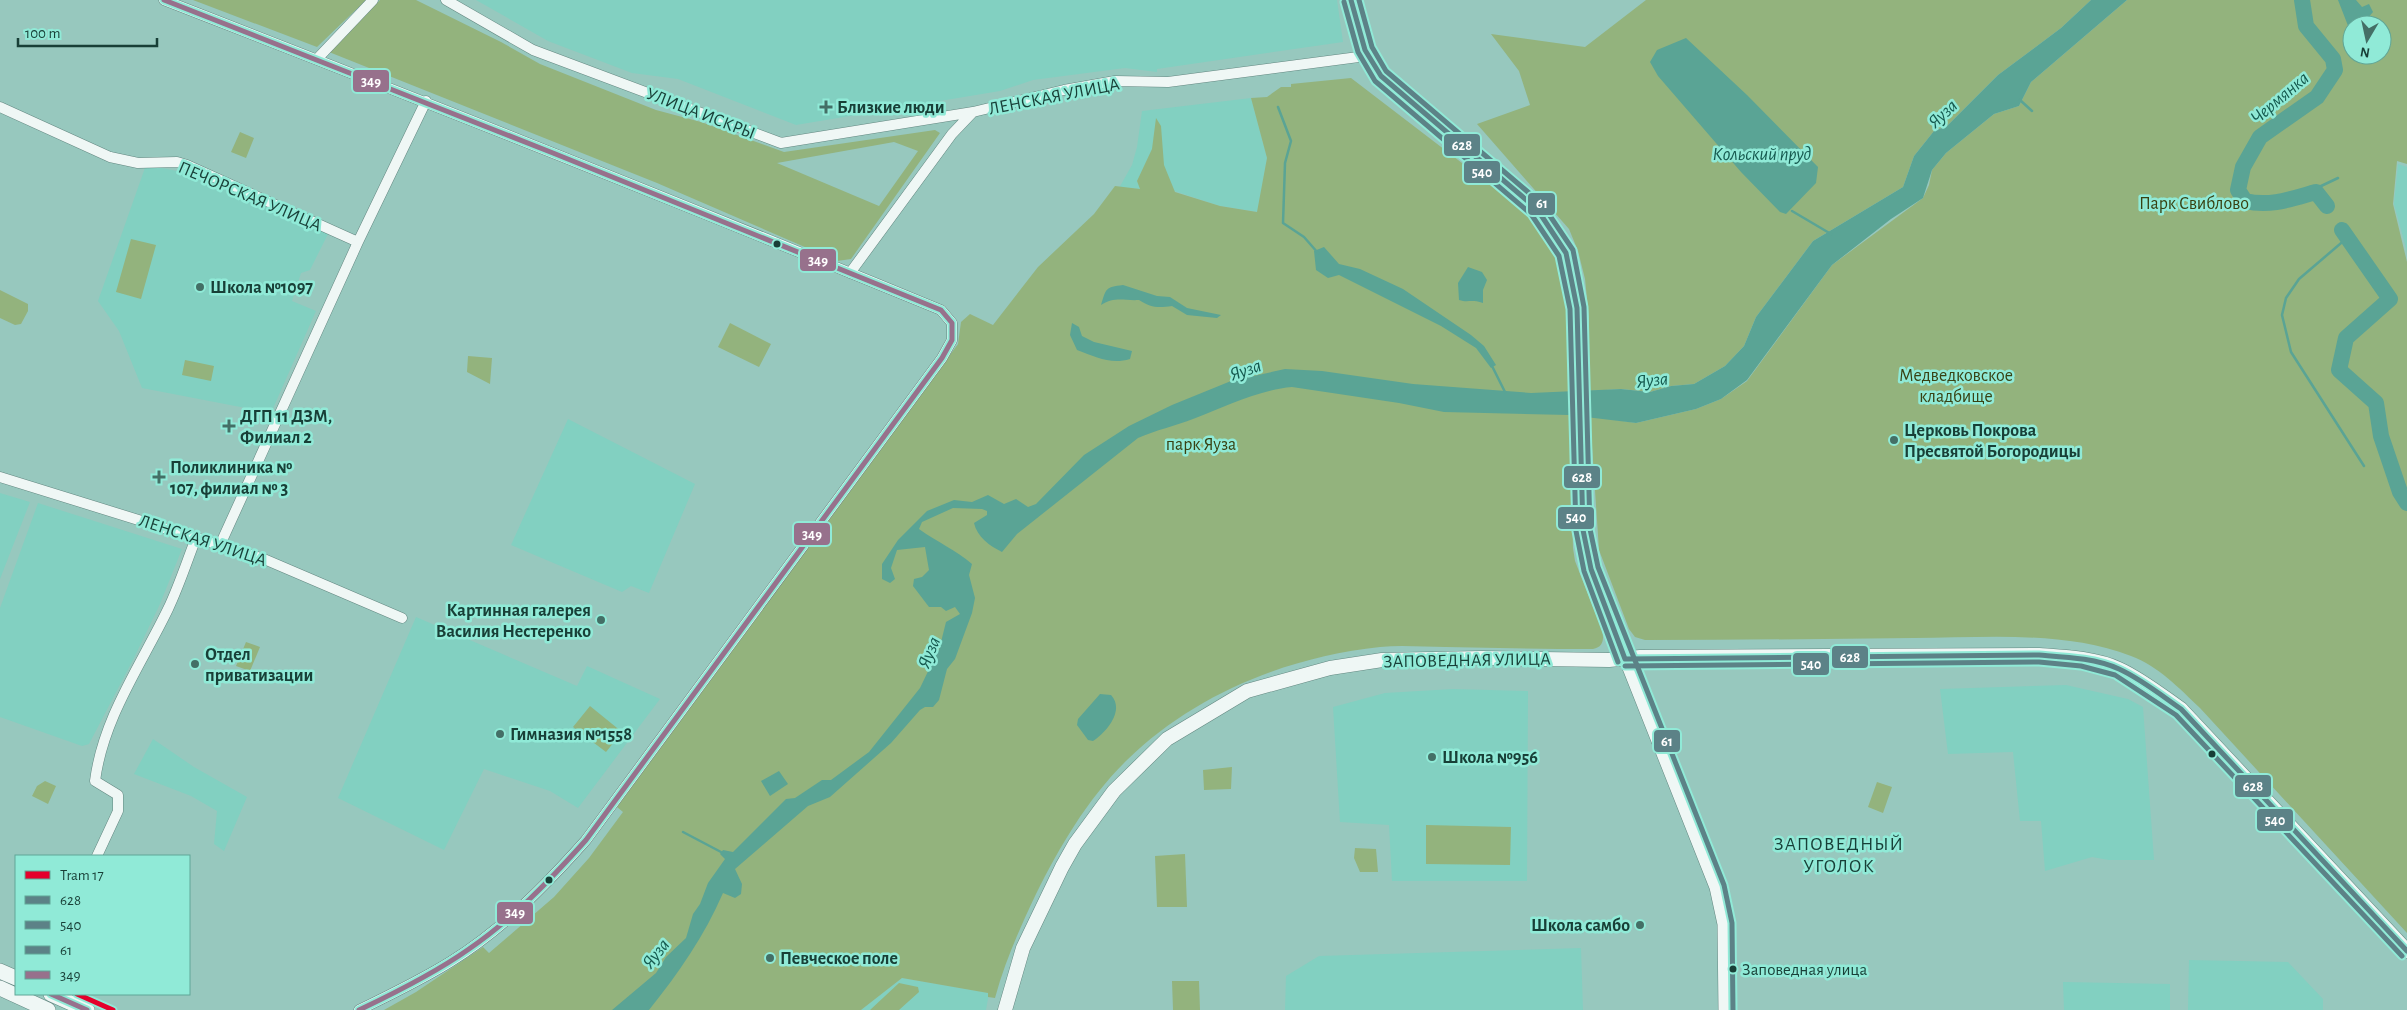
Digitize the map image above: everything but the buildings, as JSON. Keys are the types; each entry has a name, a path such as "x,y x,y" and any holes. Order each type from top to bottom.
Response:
{"main road":[{"path":"1351,0 1366,56 1381,76 1537,209 1566,254 1577,308 1579,434 1583,530 1586,550 1591,569 1624,659 1717,887 1722,906 1727,946 1726,1010"},
{"path":"0,971 15,978"},
{"path":"0,988 15,995"},
{"path":"15,995 48,1010"},
{"path":"53,995 87,1010"}],"street":[{"path":"164,0 426,102 941,310 948,315 954,331 948,347 586,840 551,879 467,951 412,984 359,1010"},
{"path":"317,59 373,0"},
{"name":"УЛИЦА ИСКРЫ","path":"446,0 533,50 781,143 973,112"},
{"name":"ЛЕНСКАЯ УЛИЦА","path":"850,272 952,134 973,112 1064,90 1116,81 1168,82 1366,56"},
{"path":"220,544 358,242 426,102"},
{"name":"ПЕЧОРСКАЯ УЛИЦА","path":"0,107 110,157 138,163 178,162 187,165 358,242"},
{"name":"ЛЕНСКАЯ УЛИЦА","path":"0,476 220,544 402,618"},
{"path":"97,855 118,811 118,796 95,781 98,757 106,731 168,608 196,538"},
{"name":"ЗАПОВЕДНАЯ УЛИЦА","path":"1005,1010 1023,948 1053,884 1075,844 1114,791 1167,740 1247,691 1330,668 1382,660 1482,658 1608,660 1899,655 2039,655 2082,659 2118,668 2138,679 2181,709 2407,951"}],"shaded area":[{"path":"476,0 1337,0 1343,42 1157,69 1157,72 1125,68 1033,80 1000,91 796,125 678,79 632,73 548,41"},
{"path":"1251,98 1267,158 1258,212 1220,206 1171,190 1119,188 1132,165 1137,147 1142,111"},
{"path":"2398,164 2407,167 2407,252 2394,204"},
{"name":"Школа №1097","path":"146,165 193,174 328,234 310,270 301,273 292,301 316,311 271,413 142,388 119,331 98,301"},
{"path":"568,419 695,484 649,593 631,586 622,592 511,545"},
{"path":"0,493 30,502 0,579"},
{"path":"38,503 182,549 160,604 134,658 89,744 82,746 0,717 0,608"},
{"name":"Гимназия №1558","path":"416,617 577,686 587,666 660,699 578,808 550,791 484,769 444,850 338,798"},
{"path":"2066,685 2128,699 2143,707 2154,860 2109,860 2092,857 2045,871 2041,821 2020,821 2013,752 1948,754 1940,689"},
{"name":"Школа №956","path":"1453,689 1528,691 1527,881 1392,881 1389,825 1340,822 1333,707 1385,693"},
{"path":"153,739 194,767 247,797 224,851 214,844 217,811 191,796 134,774"},
{"path":"1581,948 1583,1010 1285,1010 1286,976 1319,956"},
{"path":"2189,960 2288,962 2323,999 2323,1010 2188,1010"},
{"path":"902,978 989,993 986,1010 861,1010"},
{"path":"2063,982 2170,984 2170,1010 2064,1010"}],"green space":[{"path":"193,0 366,0 317,47"},
{"path":"380,0 416,0 501,42 540,64 656,110 701,122 784,152 935,130 940,133 851,259 837,261 657,183 329,52","holes":["894,142 918,151 879,206 777,163"]},
{"path":"1646,0 2091,0 2061,28 1998,75 1947,126 1934,131 1914,156 1903,187 1813,241 1756,317 1744,346 1725,366 1694,384 1671,386 1650,392 1621,389 1589,391 1589,318 1585,279 1578,251 1569,229 1477,124 1530,105 1519,71 1491,34 1585,47"},
{"name":"Парк Свиблово","path":"2127,0 2407,0 2407,164 2397,161 2393,204 2407,262 2407,933 2200,708 2159,672 2131,656 2078,642 2023,637 1645,640 1635,637 1629,629 1599,550 1590,416 1636,423 1696,409 1721,399 1747,381 1832,265 1923,198 1929,185 1932,170 1946,153 1994,114 2019,106 2031,82"},
{"name":"парк Яуза","path":"1351,78 1526,212 1555,256 1567,309 1573,548 1575,561 1602,630 1603,639 1597,648 1380,647 1345,652 1277,670 1244,682 1212,698 1182,716 1127,760 1087,806 1055,858 1036,894 1008,958 995,998 988,997 988,993 902,978 861,1010 384,1010 416,992 483,947 489,953 554,897 589,858 623,812 617,807 696,697 958,344 961,322 970,314 993,325 1038,267 1094,214 1115,186 1140,189 1137,181 1152,149 1156,118 1161,126 1164,165 1175,192 1220,206 1257,212 1267,158 1251,98 1267,97 1281,87 1291,87 1291,84"},
{"path":"240,132 254,138 246,158 231,152"},
{"path":"131,239 156,245 141,299 116,292"},
{"path":"0,290 28,304 28,311 21,324 15,325 0,318"},
{"path":"730,323 771,344 759,367 718,347"},
{"path":"468,356 492,358 490,384 467,372"},
{"path":"185,360 214,366 211,381 182,375"},
{"path":"246,642 260,647 250,671 236,666"},
{"path":"590,706 622,732 606,752 573,727"},
{"path":"1232,767 1231,789 1204,790 1203,770"},
{"path":"45,781 56,786 48,804 32,796 37,786"},
{"path":"1877,782 1892,787 1883,813 1868,807"},
{"path":"1426,825 1511,827 1510,865 1426,864"},
{"path":"1355,848 1376,849 1378,872 1360,872 1354,858"},
{"path":"1185,854 1187,907 1157,907 1155,856"},
{"path":"1172,981 1199,981 1200,1010 1173,1010"},
{"path":"899,983 918,987 919,992 899,1010 870,1010"}],"water":[{"path":"2091,0 2127,0 2031,82 2019,106 1994,114 1946,153 1932,170 1923,198 1891,219 1832,265 1747,380 1721,399 1696,409 1636,423 1569,415 1444,412 1399,403 1292,387 1279,389 1254,395 1138,438 1017,534 1002,552 993,547 978,533 974,523 987,515 987,511 982,509 953,508 922,522 919,529 972,564 969,575 975,598 972,613 955,659 947,669 939,700 933,707 925,707 920,710 891,743 830,797 808,806 735,869 742,884 741,894 735,898 723,893 708,924 690,954 649,1010 612,1010 656,973 666,957 686,938 693,914 700,904 708,883 725,859 720,854 723,850 733,852 786,799 795,798 822,780 831,780 869,752 920,688 934,659 934,654 939,650 946,622 960,614 955,607 946,611 941,607 929,607 913,586 914,579 922,577 929,570 925,547 897,550 891,568 895,579 890,583 882,579 882,564 898,540 927,511 954,500 972,502 988,495 1004,504 1016,499 1028,507 1036,504 1084,455 1129,426 1172,405 1231,381 1285,369 1322,371 1413,384 1531,393 1621,389 1650,392 1671,386 1694,384 1725,366 1744,346 1756,317 1813,241 1903,187 1914,156 1934,131 1947,126 1998,75 2061,28"},
{"path":"2338,0 2356,0 2362,7 2369,4 2373,12 2370,15 2344,15"},
{"name":"Кольский пруд","path":"1686,38 1747,95 1818,167 1816,183 1786,214 1780,212 1741,172 1658,76 1650,62 1657,50"},
{"path":"1324,247 1339,264 1360,269 1403,289 1471,335 1484,346 1496,365 1491,368 1476,348 1441,326 1339,275 1328,278 1316,270 1314,251"},
{"path":"1468,267 1482,272 1487,280 1483,290 1483,303 1459,300 1458,283"},
{"path":"1123,285 1157,296 1170,297 1187,308 1221,315 1217,318 1187,315 1172,306 1155,307 1139,300 1115,300 1101,305 1104,295 1109,288"},
{"path":"1072,323 1079,327 1082,336 1094,342 1132,351 1130,359 1110,361 1077,350 1070,335"},
{"path":"1100,694 1111,695 1115,701 1115,714 1104,732 1093,741 1088,740 1077,725 1078,719"},
{"path":"779,771 788,784 770,796 761,781"}],"waterway":[{"name":"Чермянка","path":"2302,0 2306,26 2333,59 2335,70 2317,97 2260,137 2243,167 2238,190 2245,201 2254,203 2272,203 2316,192 2327,206"},
{"path":"2020,100 2032,111"},
{"path":"1278,107 1291,141 1285,163 1283,223 1304,237 1318,253"},
{"path":"2316,192 2319,187 2338,178"},
{"path":"1792,211 1831,234"},
{"name":"Чермянка","path":"2342,230 2390,299 2346,338 2339,370 2376,403 2381,436 2400,492 2407,503"},
{"path":"2347,238 2299,279 2286,298 2282,315 2291,352 2364,466"},
{"path":"1492,366 1505,392"},
{"path":"683,832 721,852"}],"tram line":[{"name":"17","path":"79,995 113,1010"}],"transit line":[{"name":"349","path":"164,0 553,153 941,310 952,323 952,340 942,358 586,840 530,898 485,937 456,958 429,974 359,1010"},
{"name":"628","path":"1351,0 1365,50 1381,76 1537,209 1566,253 1577,308 1583,530 1591,569 1625,659"},
{"name":"61","path":"1359,0 1372,47 1386,71 1542,204 1573,250 1584,307 1590,529 1598,567 1724,885 1732,923 1733,1010"},
{"name":"540","path":"1344,2 1358,52 1375,81 1531,214 1559,256 1570,309 1576,531 1584,571 1618,662"},
{"name":"628","path":"1625,659 2039,655 2080,659 2110,665 2135,678 2181,709 2407,951"},
{"name":"540","path":"1625,666 2039,662 2081,666 2115,675 2176,715 2402,956"},
{"name":"349","path":"53,995 87,1010"}],"place":[{"name":"Близкие люди","path":"826,107"},
{"name":"Школа №1097","path":"200,287"},
{"name":"ДГП 11 ДЗМ, Филиал 2","path":"229,426"},
{"name":"Церковь Покрова Пресвятой Богородицы","path":"1894,440"},
{"name":"Поликлиника № 107, филиал № 3","path":"159,477"},
{"name":"Картинная галерея Василия Нестеренко","path":"601,620"},
{"name":"Отдел приватизации","path":"195,664"},
{"name":"Гимназия №1558","path":"500,734"},
{"name":"Школа №956","path":"1432,757"},
{"name":"Школа самбо","path":"1640,925"},
{"name":"Певческое поле","path":"770,958"},
{"name":"Заповедная улица","path":"1733,969"}],"district":[{"name":"ЗАПОВЕДНЫЙ УГОЛОК","path":"1839,854"}],"water label":[{"name":"Яуза","path":"1942,113"},
{"name":"Яуза","path":"1245,369"},
{"name":"Яуза","path":"1652,379"},
{"name":"Яуза","path":"928,652"},
{"name":"Яуза","path":"655,953"}],"park label":[{"name":"Медведковское кладбище","path":"1956,385"}]}
